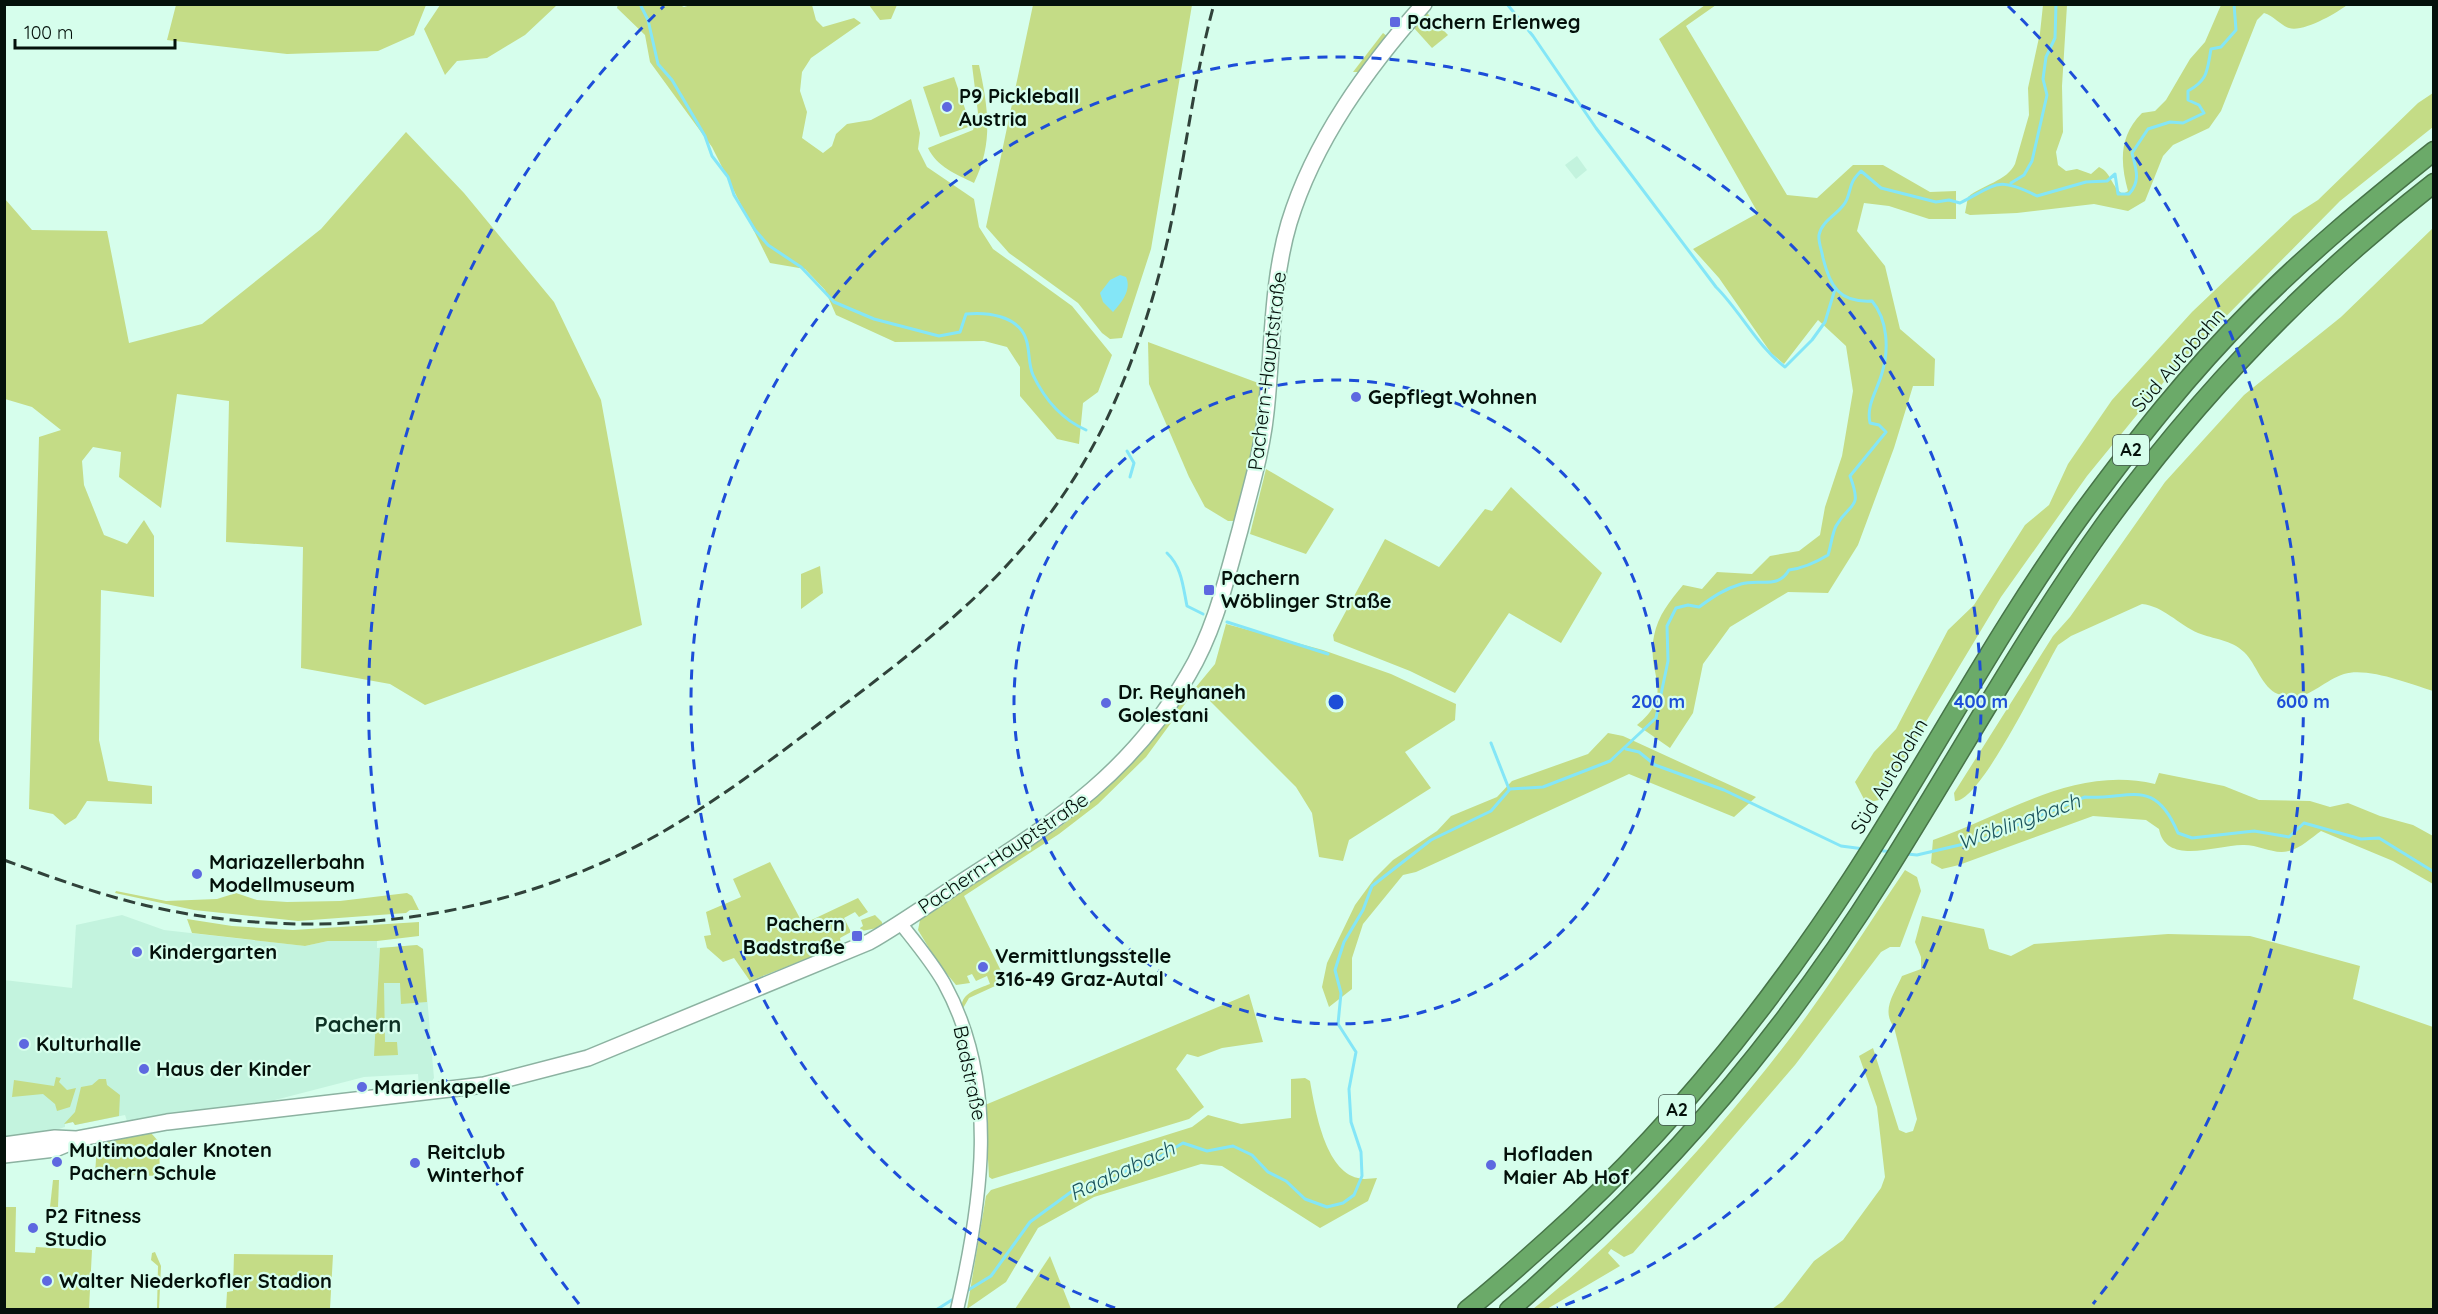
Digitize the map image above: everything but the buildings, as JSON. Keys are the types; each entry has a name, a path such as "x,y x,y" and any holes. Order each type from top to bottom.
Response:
{"highway":[{"name":"Süd Autobahn","path":"1467,1310 1606,1189 1725,1057 1801,955 1852,879 1990,652 2082,513 2162,409 2250,312 2354,215 2433,151"},
{"name":"A2","path":"1509,1310 1622,1208 1740,1077 1824,965 1882,879 2013,663 2096,538 2181,424 2269,327 2369,234 2433,183"}],"main road":[{"name":"Pachern-Hauptstraße","path":"4,1144 55,1138 76,1139 167,1122 484,1086 588,1058 869,942 901,924 1044,829 1092,792 1143,739 1188,675 1217,613 1261,453 1281,265 1289,225 1303,182 1338,117 1424,4"},
{"name":"Pachern-Hauptstraße","path":"4,1155 55,1149 76,1139"}],"street":[{"name":"Badstraße","path":"901,924 933,966 952,1000 967,1042 978,1092 982,1167 957,1310"}],"shaded area":[{"path":"1577,156 1587,170 1576,179 1565,165"},
{"path":"122,915 164,930 305,946 328,941 377,941 377,948 417,945 423,949 434,1078 428,1087 419,1087 418,1074 364,1077 275,1100 273,1103 173,1112 127,1121 125,1115 75,1125 73,1122 47,1133 5,1138 4,980 72,988 76,925"}],"green space":[{"path":"176,4 426,5 414,35 378,51 287,54 167,40"},
{"path":"618,4 677,4 684,7 694,4 812,5 816,20 823,27 854,18 861,23 811,58 802,72 800,91 807,112 802,138 823,153 832,146 836,134 847,124 871,120 911,99 920,133 918,149 927,167 974,199 979,227 993,249 1072,306 1112,355 1098,392 1083,403 1079,444 1057,439 1020,396 1020,367 1007,347 984,341 895,342 836,315 825,290 805,269 770,263 712,147 650,62 645,35 617,8"},
{"path":"440,5 557,5 525,35 487,58 457,61 445,75 424,29"},
{"path":"869,5 897,5 891,19 880,20"},
{"path":"1033,5 1192,5 1151,249 1122,338 1110,339 1102,333 1078,303 1009,253 986,227"},
{"path":"1705,5 1716,5 1686,26 1787,195 1817,198 1853,165 1883,165 1930,192 1956,191 1956,219 1929,219 1889,206 1864,203 1857,231 1885,266 1900,329 1935,359 1934,386 1913,386 1894,448 1858,545 1828,593 1788,592 1730,627 1703,664 1693,713 1670,748 1637,725 1649,714 1655,703 1657,684 1653,662 1654,636 1662,615 1683,585 1702,589 1717,572 1752,574 1770,556 1799,551 1820,535 1825,507 1842,456 1853,391 1846,346 1818,320 1784,364 1771,353 1719,278 1693,249 1758,213 1659,39"},
{"path":"2043,5 2067,5 2062,86 2063,132 2056,152 2058,165 2066,171 2077,169 2091,174 2099,167 2107,173 2116,188 2123,194 2128,191 2123,150 2129,131 2142,113 2155,111 2166,100 2190,59 2205,42 2221,5 2347,5 2319,21 2295,29 2286,27 2264,13 2257,20 2221,111 2209,128 2173,145 2163,156 2145,201 2128,211 2094,204 2017,213 1970,215 1965,213 1968,197 2006,175 2015,164 2029,115 2028,88 2040,33"},
{"path":"1427,13 1448,35 1432,48 1414,28"},
{"path":"1383,33 1388,37 1361,72 1353,72"},
{"path":"972,65 979,65 987,110 987,139 974,183 942,165 928,148 973,130 978,113"},
{"name":"P9 Pickleball Austria","path":"954,77 971,126 940,137 923,87"},
{"path":"2433,93 2433,127 2340,201 2176,367 2087,476 2001,597 1879,800 1866,803 1855,782 1874,752 1896,729 1948,630 1974,605 2025,525 2049,505 2068,464 2112,400 2192,312 2293,216 2318,200 2418,103"},
{"path":"406,132 464,193 554,302 601,400 642,625 425,705 390,684 301,668 303,547 226,542 229,401 177,394 161,508 119,477 121,452 93,447 82,461 84,485 104,535 127,544 144,520 154,536 154,597 101,590 99,740 108,781 152,786 152,804 87,801 76,818 65,825 53,814 29,809 39,437 61,430 32,407 5,399 5,199 32,230 107,231 129,343 202,324 321,229"},
{"path":"2433,228 2433,691 2377,674 2354,672 2336,677 2305,695 2288,697 2272,691 2239,648 2228,642 2198,633 2157,608 2142,604 2071,636 2058,645 1995,759 1966,796 1955,801 1954,793 2053,636 2070,617 2165,482 2244,395 2341,317"},
{"path":"1148,342 1261,384 1255,451 1237,521 1228,521 1205,507 1189,477 1149,384"},
{"path":"1266,469 1334,509 1306,554 1250,534"},
{"path":"1511,487 1602,573 1561,643 1509,613 1455,693 1410,671 1334,641 1333,635 1385,539 1439,567 1485,509 1492,511"},
{"path":"820,566 823,593 801,609 801,574"},
{"path":"1226,624 1323,650 1391,674 1456,704 1455,720 1405,752 1431,788 1349,840 1343,861 1319,857 1312,813 1296,787 1196,687 1215,664"},
{"path":"1181,697 1190,697 1146,757 1098,804 1059,834 964,896 1006,981 969,998 962,1010 963,999 966,996 990,984 987,976 976,981 972,974 967,976 970,983 956,985 938,963 918,930 920,920 953,895 1076,815 1125,769"},
{"path":"1608,733 1623,736 1756,797 1734,817 1629,774 1416,872 1403,875 1363,924 1352,958 1352,989 1329,1007 1322,987 1327,963 1355,905 1374,879 1393,860 1437,831 1451,816 1497,797 1512,781 1588,754"},
{"path":"2159,773 2224,786 2259,800 2310,801 2330,807 2348,803 2380,816 2413,825 2433,836 2433,884 2393,861 2321,831 2298,848 2283,852 2244,845 2195,851 2172,847 2164,841 2159,829 2146,820 2093,816 1959,865 1942,869 1931,863 1933,840 2014,806 2069,787 2097,781 2125,780 2155,784"},
{"path":"770,862 803,924 858,898 868,912 859,917 855,912 844,918 851,932 840,938 841,944 838,947 750,981 734,958 723,962 707,948 704,936 711,935 706,912 741,897 733,879"},
{"path":"1905,870 1917,877 1921,891 1900,947 1890,947 1881,952 1795,1065 1633,1253 1624,1257 1611,1249 1608,1253 1620,1266 1547,1309 1533,1309 1570,1278 1642,1210 1677,1174 1743,1098 1816,1002"},
{"path":"116,891 166,901 217,899 236,893 257,900 287,902 340,901 407,893 412,896 419,910 410,910 406,913 298,921 194,910 115,893"},
{"path":"875,915 882,922 882,927 862,931 861,920"},
{"path":"1922,916 1984,929 1989,949 2011,956 2034,944 2168,934 2250,936 2360,966 2353,999 2433,1027 2433,1309 1772,1309 1783,1301 1814,1261 1843,1240 1881,1188 1885,1177 1877,1107 1859,1056 1873,1048 1899,1130 1906,1133 1913,1131 1917,1119 1894,1027 1890,1021 1889,1008 1902,976 1921,969 1921,957 1915,942"},
{"path":"187,919 232,926 293,930 419,922 419,936 377,941 328,941 305,946 192,933"},
{"path":"417,945 423,949 427,1002 401,1004 400,983 384,983 385,1042 397,1042 398,1055 374,1056 380,948"},
{"path":"1249,994 1263,1042 1222,1048 1198,1057 1187,1054 1176,1069 1204,1107 1189,1119 992,1179 989,1177 985,1105"},
{"path":"56,1077 61,1078 59,1082 67,1090 76,1088 70,1107 57,1111 55,1104 43,1094 12,1097 14,1080 54,1086"},
{"path":"1305,1078 1310,1081 1319,1122 1337,1164 1347,1173 1358,1178 1377,1178 1368,1201 1320,1228 1222,1166 1201,1164 1094,1197 1038,1228 1006,1282 967,1309 986,1196 991,1190 1192,1127 1208,1115 1241,1124 1291,1118 1291,1079"},
{"path":"99,1079 106,1079 107,1085 120,1095 119,1116 75,1125 73,1122 64,1124 75,1112 81,1087 92,1085"},
{"path":"151,1133 159,1142 160,1176 95,1174 97,1144"},
{"path":"53,1180 59,1180 58,1207 50,1207"},
{"name":"Walter Niederkofler Stadion","path":"4,1207 16,1207 15,1252 35,1253 36,1247 92,1250 89,1309 5,1309"},
{"path":"155,1252 161,1266 159,1309 157,1309 158,1266 151,1260 152,1253"},
{"path":"234,1254 333,1255 330,1309 226,1309 227,1292 233,1291"},
{"path":"1050,1256 1071,1309 1015,1309"}],"water":[{"path":"1120,275 1126,277 1128,287 1113,312 1103,302 1100,293 1110,280"}],"waterway":[{"path":"640,4 648,20 658,64 672,80 705,136 712,156 728,177 734,195 755,230 768,245 801,267 834,302 874,319 939,336 960,332 966,314 992,315 1009,320 1022,331 1026,339 1031,371 1043,393 1061,414 1086,430"},
{"path":"1507,4 1533,36 1596,128 1716,287 1757,339 1785,367 1812,340 1825,322 1835,289"},
{"path":"2011,183 2024,175 2032,161 2047,95 2043,79 2046,57 2055,38 2056,4"},
{"name":"Raababach","path":"965,1292 991,1276 1030,1222 1075,1189 1116,1178 1133,1166 1154,1160 1183,1143 1207,1151 1233,1146 1252,1155 1268,1172 1286,1181 1305,1199 1327,1207 1343,1203 1354,1195 1362,1176 1361,1152 1351,1122 1349,1089 1356,1052 1338,1024 1341,993 1335,970 1344,942 1363,910 1372,886 1431,840 1491,811 1510,789 1543,787 1610,761 1656,718 1668,661 1667,626 1676,608 1688,605 1699,607 1724,591 1748,582 1774,582 1789,570 1823,558 1828,555 1836,526 1855,501 1850,476 1886,432 1879,425 1870,423 1869,416 1886,355 1886,336 1881,317 1872,301 1861,301 1844,296 1833,284 1826,268 1819,238 1821,229 1847,199 1854,179 1861,171 1881,188 1936,202 1949,200 1960,203 1997,185 2013,186 2037,196 2086,182 2107,181 2115,174 2118,194 2129,194 2136,180 2132,153 2148,129 2170,122 2183,123 2204,113 2199,105 2188,100 2188,91 2203,79 2211,49 2221,47 2236,30 2234,4"},
{"path":"1127,451 1134,463 1130,477"},
{"path":"1167,553 1179,571 1187,606 1203,614"},
{"path":"1227,622 1328,654"},
{"path":"1491,743 1509,789"},
{"name":"Wöblingbach","path":"1626,749 1639,752 1655,765 1724,790 1841,846 1864,849"},
{"name":"Wöblingbach","path":"1907,854 1917,855 1981,840 2085,797 2139,795 2150,797 2160,804 2169,815 2178,833 2192,838 2254,831 2289,837 2304,823 2361,839 2379,838 2434,872"},
{"name":"Wöblingbach","path":"1877,850 1891,852"},
{"name":"Raababach","path":"936,1310 955,1298"}],"railway":[{"path":"4,860 102,894 162,909 223,919 286,924 349,923 412,917 474,905 535,888 594,866 676,824 752,773 889,670 962,610 1025,545 1054,508 1080,468 1105,423 1123,381 1140,338 1153,295 1172,220 1200,65 1214,4"}],"place":[{"name":"Pachern Erlenweg","path":"1395,22"},
{"name":"P9 Pickleball Austria","path":"947,107"},
{"name":"Gepflegt Wohnen","path":"1356,397"},
{"name":"Pachern Wöblinger Straße","path":"1209,590"},
{"name":"Dr. Reyhaneh Golestani","path":"1106,703"},
{"name":"Mariazellerbahn Modellmuseum","path":"197,874"},
{"name":"Pachern Badstraße","path":"857,936"},
{"name":"Kindergarten","path":"137,952"},
{"name":"Vermittlungsstelle 316-49 Graz-Autal","path":"983,967"},
{"name":"Kulturhalle","path":"24,1044"},
{"name":"Haus der Kinder","path":"144,1069"},
{"name":"Marienkapelle","path":"362,1087"},
{"name":"Multimodaler Knoten Pachern Schule","path":"57,1162"},
{"name":"Reitclub Winterhof","path":"415,1163"},
{"name":"Hofladen Maier Ab Hof","path":"1491,1165"},
{"name":"P2 Fitness Studio","path":"33,1228"},
{"name":"Walter Niederkofler Stadion","path":"47,1281"}],"district":[{"name":"Pachern","path":"358,1024"}]}
